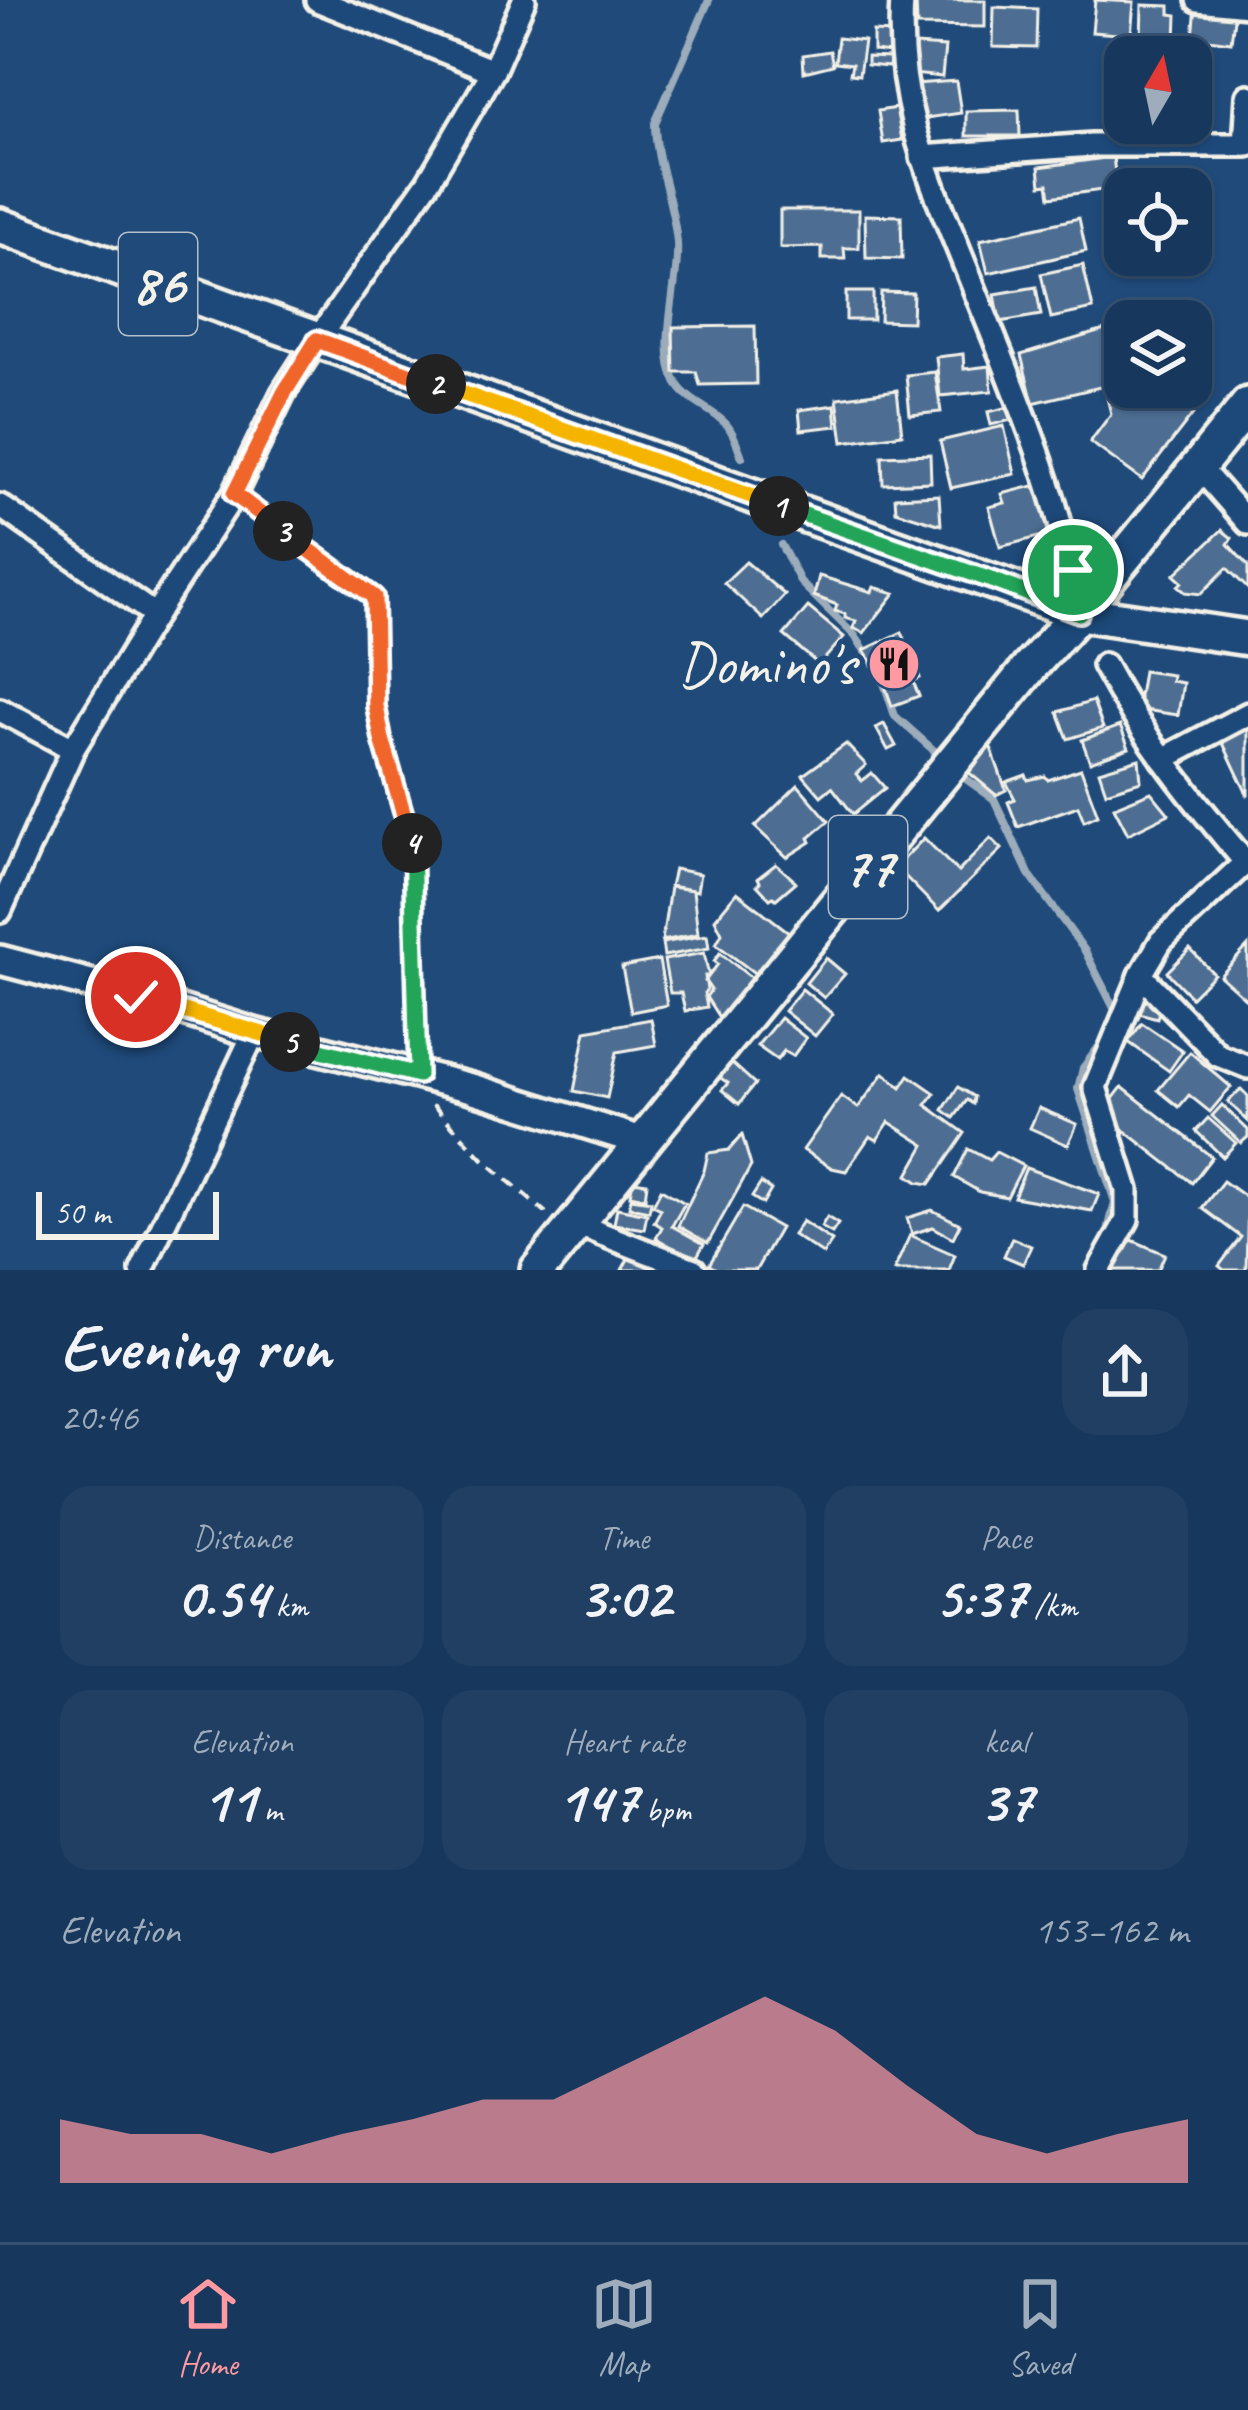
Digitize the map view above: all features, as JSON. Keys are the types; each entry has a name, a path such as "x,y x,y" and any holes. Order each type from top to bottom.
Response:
{"main road":[{"name":"86","path":"0,226 1079,613 1248,638"},
{"name":"77","path":"538,1270 568,1224 644,1142 1248,405"}],"street":[{"path":"317,0 493,71"},
{"path":"0,911 73,749 234,494 284,393 317,340 428,182 493,71 524,0"},
{"path":"902,0 905,96 922,158 1031,430 1073,570 1079,613"},
{"path":"1198,0 1248,5"},
{"path":"922,158 1092,145 1246,145 1248,96"},
{"path":"1198,466 1248,523"},
{"path":"0,506 155,615"},
{"path":"1100,1270 1127,1220 1127,1190 1095,1087 1161,941 1247,864 1131,715 1104,665"},
{"path":"0,710 73,749"},
{"path":"1163,759 1248,714"},
{"path":"0,960 254,1033 471,1088 644,1142"},
{"path":"1142,975 1218,1055 1248,1067"},
{"path":"142,1270 254,1033"},
{"path":"568,1224 694,1270"}],"path":[{"path":"234,494 374,597 376,706 412,840 418,1075 454,1130 527,1199 568,1224"}],"building":[{"path":"916,0 985,0 985,27 917,26"},
{"path":"1095,0 1134,2 1131,35 1092,32"},
{"path":"1142,5 1170,6 1170,14 1177,15 1176,36 1141,36"},
{"path":"1196,6 1235,11 1231,42 1193,36"},
{"path":"994,7 1037,9 1036,48 993,47"},
{"path":"873,32 892,33 891,53 873,51"},
{"path":"838,38 864,41 859,75 850,74 852,64 835,62"},
{"path":"915,45 945,47 942,77 912,74"},
{"path":"830,51 833,65 804,72 803,55"},
{"path":"867,57 890,58 889,67 867,65"},
{"path":"956,81 961,113 919,119 914,84"},
{"path":"896,108 902,140 883,143 878,111"},
{"path":"1019,110 1020,136 966,136 966,111"},
{"path":"1113,157 1114,168 1104,168 1104,190 1050,197 1048,184 1041,185 1039,167"},
{"path":"780,210 859,210 859,248 844,248 845,259 822,259 822,247 780,248"},
{"path":"865,215 901,216 902,259 866,258"},
{"path":"1079,218 1086,251 988,273 980,240"},
{"path":"1083,265 1093,309 1051,318 1041,274"},
{"path":"1036,287 1041,315 1000,322 995,294"},
{"path":"846,292 873,292 873,320 846,320"},
{"path":"881,292 913,293 912,322 880,321"},
{"path":"755,326 756,384 700,385 696,372 674,372 673,327"},
{"path":"1104,330 1104,386 1033,403 1021,355"},
{"path":"963,354 964,369 990,366 992,391 940,396 936,357"},
{"path":"935,372 941,412 910,415 906,375"},
{"path":"897,390 902,434 843,442 837,398"},
{"path":"835,405 837,426 801,430 799,410"},
{"path":"1013,406 1016,419 991,425 988,412"},
{"path":"1110,408 1184,408 1193,414 1142,480 1090,442 1111,414"},
{"path":"1004,426 1015,474 951,488 940,441"},
{"path":"930,454 931,482 883,484 882,456"},
{"path":"1037,485 1050,534 1000,547 989,507 1005,503 1002,494"},
{"path":"939,495 941,525 896,511 895,497"},
{"path":"1222,530 1248,566 1248,589 1227,568 1201,594 1185,592 1174,575"},
{"path":"746,562 785,595 763,619 724,583"},
{"path":"819,576 872,592 874,587 895,593 864,633 853,628 856,621 835,611 837,605 814,596"},
{"path":"808,607 844,637 819,665 784,635"},
{"path":"902,632 920,678 913,681 919,696 892,706 881,674 864,650"},
{"path":"1143,671 1172,675 1171,681 1183,683 1178,715 1137,709"},
{"path":"1093,701 1103,728 1068,739 1058,712"},
{"path":"884,724 896,746 888,750 876,728"},
{"path":"1120,726 1129,748 1090,762 1082,740"},
{"path":"1248,729 1248,796 1222,741"},
{"path":"846,744 866,765 856,774 862,781 872,773 885,788 853,814 832,787 821,796 803,775"},
{"path":"990,745 1006,790 996,795 967,771"},
{"path":"1139,759 1141,781 1106,792 1099,771"},
{"path":"1081,769 1098,815 1084,821 1078,806 1018,827 1008,802 1015,799 1006,782 1026,775 1028,780 1045,776 1048,780"},
{"path":"798,785 829,821 809,838 811,842 787,857 755,827"},
{"path":"1151,792 1169,814 1128,834 1114,807"},
{"path":"924,838 958,872 991,838 1002,849 939,911 896,867"},
{"path":"776,864 796,882 770,899 757,885 758,878"},
{"path":"674,869 700,874 697,891 670,886"},
{"path":"670,887 693,890 698,934 662,941"},
{"path":"737,892 790,933 757,975 716,944 722,933 715,919"},
{"path":"707,935 709,948 664,956 662,943"},
{"path":"1248,946 1248,999 1247,1000 1220,976"},
{"path":"1190,949 1214,974 1191,997 1167,972"},
{"path":"704,953 709,976 705,976 707,1007 685,1011 681,993 670,993 664,960"},
{"path":"720,953 753,979 720,1019 706,997 711,990 705,981"},
{"path":"826,958 845,974 824,998 806,983"},
{"path":"659,960 667,1005 631,1012 622,967"},
{"path":"802,989 833,1014 815,1036 784,1011"},
{"path":"1144,997 1162,1002 1157,1018 1139,1013"},
{"path":"780,1018 806,1038 793,1056 784,1051 777,1060 757,1046"},
{"path":"651,1019 656,1045 617,1052 607,1098 574,1091 586,1031"},
{"path":"1142,1023 1183,1051 1169,1071 1128,1042"},
{"path":"1190,1052 1231,1087 1210,1112 1189,1095 1179,1107 1158,1090"},
{"path":"731,1062 755,1084 739,1104 722,1090 728,1083 719,1077"},
{"path":"884,1073 901,1087 909,1075 935,1093 926,1105 965,1133 930,1184 908,1175 925,1145 889,1122 877,1140 870,1136 846,1171 803,1150 841,1096 858,1108"},
{"path":"958,1087 974,1097 973,1104 967,1100 954,1118 943,1110"},
{"path":"1122,1087 1212,1157 1192,1183 1102,1113"},
{"path":"1241,1089 1248,1096 1248,1121 1228,1102"},
{"path":"1222,1105 1248,1130 1241,1143 1212,1116"},
{"path":"1039,1108 1077,1124 1068,1145 1030,1128"},
{"path":"1208,1118 1236,1143 1223,1157 1196,1131"},
{"path":"742,1135 751,1166 708,1243 678,1226 708,1153 729,1150"},
{"path":"968,1149 989,1160 996,1152 1023,1166 1007,1197 980,1192 954,1177"},
{"path":"1026,1168 1099,1194 1092,1211 1014,1197"},
{"path":"633,1181 647,1183 645,1198 630,1195"},
{"path":"1223,1181 1248,1199 1246,1270 1219,1266 1241,1237 1202,1208"},
{"path":"761,1183 771,1190 763,1204 752,1197"},
{"path":"661,1189 685,1203 672,1226 704,1244 695,1260 656,1238 662,1227 654,1222 661,1209 653,1205"},
{"path":"631,1198 651,1201 649,1211 629,1207"},
{"path":"743,1207 780,1228 756,1270 718,1270 709,1265"},
{"path":"617,1208 647,1214 644,1229 614,1224"},
{"path":"932,1210 960,1224 953,1238 933,1227 912,1234 907,1218"},
{"path":"827,1217 838,1224 832,1233 821,1227"},
{"path":"802,1221 832,1241 823,1254 793,1235"},
{"path":"910,1235 955,1255 949,1270 894,1270"},
{"path":"1012,1238 1031,1246 1023,1264 1004,1256"},
{"path":"1127,1238 1165,1254 1158,1270 1114,1270"},
{"path":"633,1250 663,1265 660,1270 622,1270"}],"waterway":[{"path":"709,0 655,123 677,243 669,350 676,382 726,424 742,457"},
{"path":"781,545 801,583 855,636 881,674 895,716 939,755"},
{"path":"966,779 994,799 1029,874 1085,951 1116,1017"},
{"path":"1106,1239 1115,1202 1078,1089 1083,1068 1107,1036"}],"place":[{"name":"Domino's","path":"894,664"}],"route":[{"path":"136,997 418,1075 412,840 376,706 374,597 234,494 284,393 317,340 1079,613 1073,570"}]}
